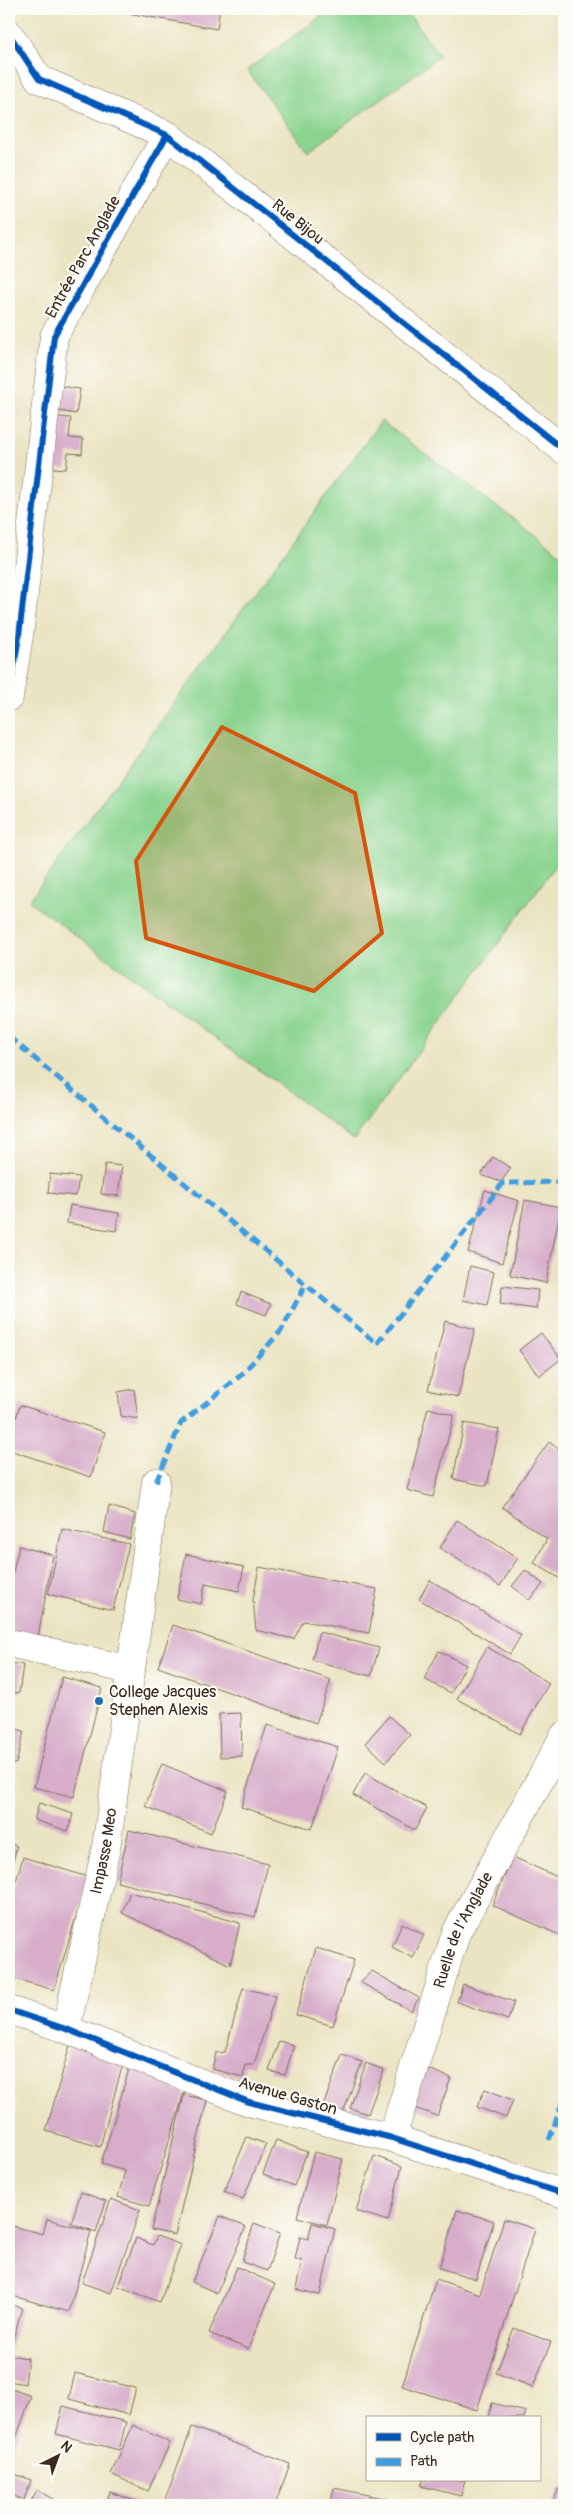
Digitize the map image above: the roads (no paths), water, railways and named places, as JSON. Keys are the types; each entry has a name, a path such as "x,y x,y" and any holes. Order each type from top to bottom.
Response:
{"street":[{"name":"Rue Bijou","path":"9,34 39,79 167,135 564,450"},
{"name":"Entrée Parc Anglade","path":"9,697 14,635 54,336 167,135"},
{"name":"Impasse Meo","path":"66,2029 106,1848 156,1482"},
{"path":"9,1643 131,1670"},
{"name":"Ruelle de l'Anglade","path":"392,2138 456,1933 564,1736"},
{"name":"Avenue Gaston","path":"9,2010 66,2029 249,2102 392,2138 564,2194"}],"place":[{"name":"College Jacques Stephen Alexis","path":"99,1701"}]}
